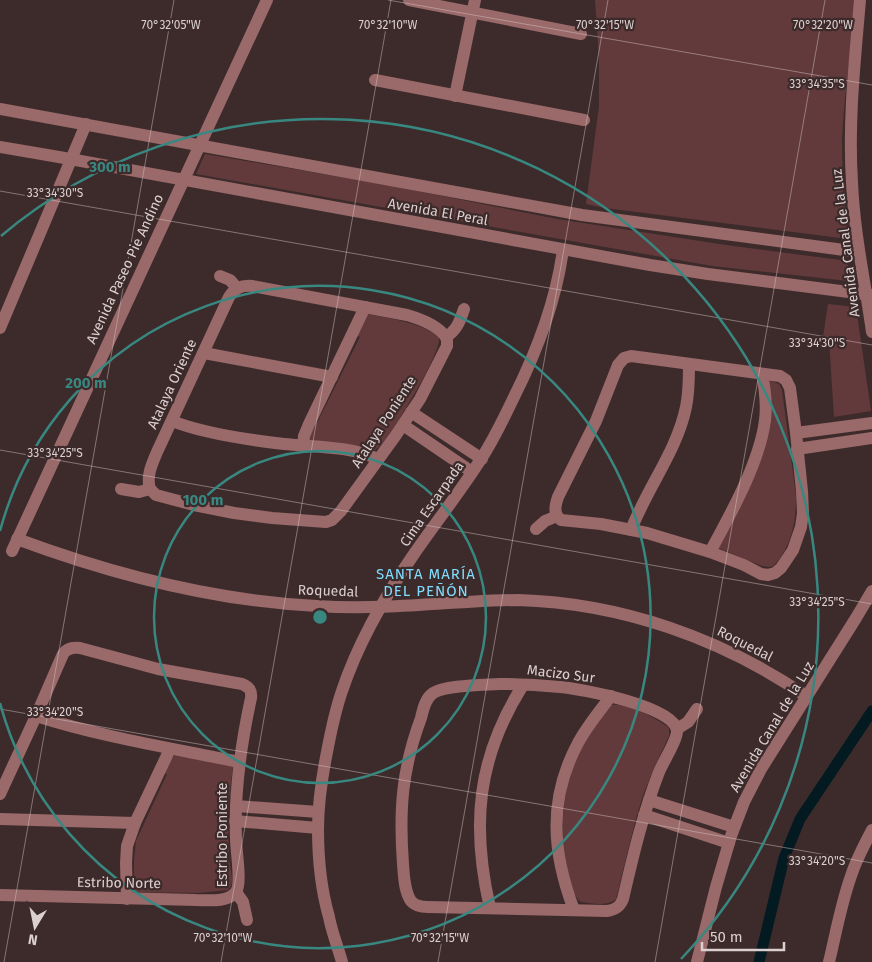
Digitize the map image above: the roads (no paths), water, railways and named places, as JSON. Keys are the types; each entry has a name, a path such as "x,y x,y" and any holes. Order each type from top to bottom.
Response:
{"street":[{"name":"Avenida Paseo Pie Andino","path":"15,545 267,0"},
{"path":"409,0 474,6 581,34"},
{"name":"Avenida Canal de la Luz","path":"860,0 851,122 852,183 859,252 870,295 872,332"},
{"path":"455,96 474,6"},
{"path":"375,80 584,120"},
{"name":"Avenida El Peral","path":"0,109 582,215 859,252"},
{"path":"0,328 86,124"},
{"name":"Avenida El Peral","path":"0,147 563,250 708,274 870,295"},
{"name":"Cima Escarpada","path":"341,956 323,890 318,828 323,770 339,700 352,663 394,584 482,459 522,382 552,301 563,250"},
{"path":"220,276 230,280 237,288 252,286 415,318 437,328 446,337"},
{"name":"Atalaya Oriente","path":"150,490 148,480 150,470 229,297 237,288"},
{"path":"303,445 306,432 365,307"},
{"name":"Atalaya Poniente","path":"150,490 164,498 234,513 330,522 338,516 403,425 425,390 447,343 446,337 458,327 464,309"},
{"path":"204,353 332,377"},
{"path":"633,356 689,365 780,376 786,380 790,388 798,449 803,513 801,527 793,550 778,572 772,575 761,574 710,552 664,538 601,524 564,520 557,516 555,510 558,497 599,414 618,365 624,358 633,356"},
{"path":"631,530 667,457 681,423 687,400 689,365"},
{"path":"710,552 740,494 760,445 766,414 762,374"},
{"path":"411,412 482,459"},
{"path":"172,421 185,426 228,435 263,441 339,449 362,453 378,459"},
{"path":"796,433 872,423"},
{"path":"403,425 472,472"},
{"path":"798,449 872,438"},
{"path":"121,489 139,492 150,490"},
{"path":"536,529 545,520 557,516"},
{"name":"Roquedal","path":"15,545 62,555 163,584 270,602 316,606 381,607 517,600 568,604 622,614 660,624 711,643 768,672 806,696"},
{"name":"Avenida Canal de la Luz","path":"697,962 716,887 734,827 744,802 754,781 872,591"},
{"name":"Estribo Poniente","path":"36,716 63,654 69,648 80,648 158,669 242,684 250,689 251,698 243,735 235,821 239,880 236,892 243,902 247,920"},
{"name":"Macizo Sur","path":"490,908 417,906 408,894 402,841 402,800 407,763 412,745 426,701 433,693 463,686 499,684 523,684 576,689 611,696 642,706 671,720 677,729"},
{"path":"523,684 498,732 486,771 482,796 480,848 490,908 607,911 617,908 623,899 636,842 660,770 676,739 677,729 688,722 697,709"},
{"path":"574,910 564,881 558,848 556,821 559,793 567,767 578,744 611,696"},
{"path":"0,794 36,716 170,749 240,762"},
{"path":"127,899 126,851 130,836 170,749"},
{"path":"649,800 734,827"},
{"path":"236,806 318,812"},
{"path":"644,815 729,843"},
{"path":"0,819 136,823"},
{"path":"235,821 318,828"},
{"path":"829,962 845,894 862,848 872,830"},
{"name":"Estribo Norte","path":"0,895 127,899 215,899 230,897 236,892"},
{"path":"341,956 354,962"}],"waterway":[{"path":"759,962 784,858 800,819 872,711"}],"district":[{"name":"SANTA MARÍA DEL PEÑÓN","path":"426,582"}]}
